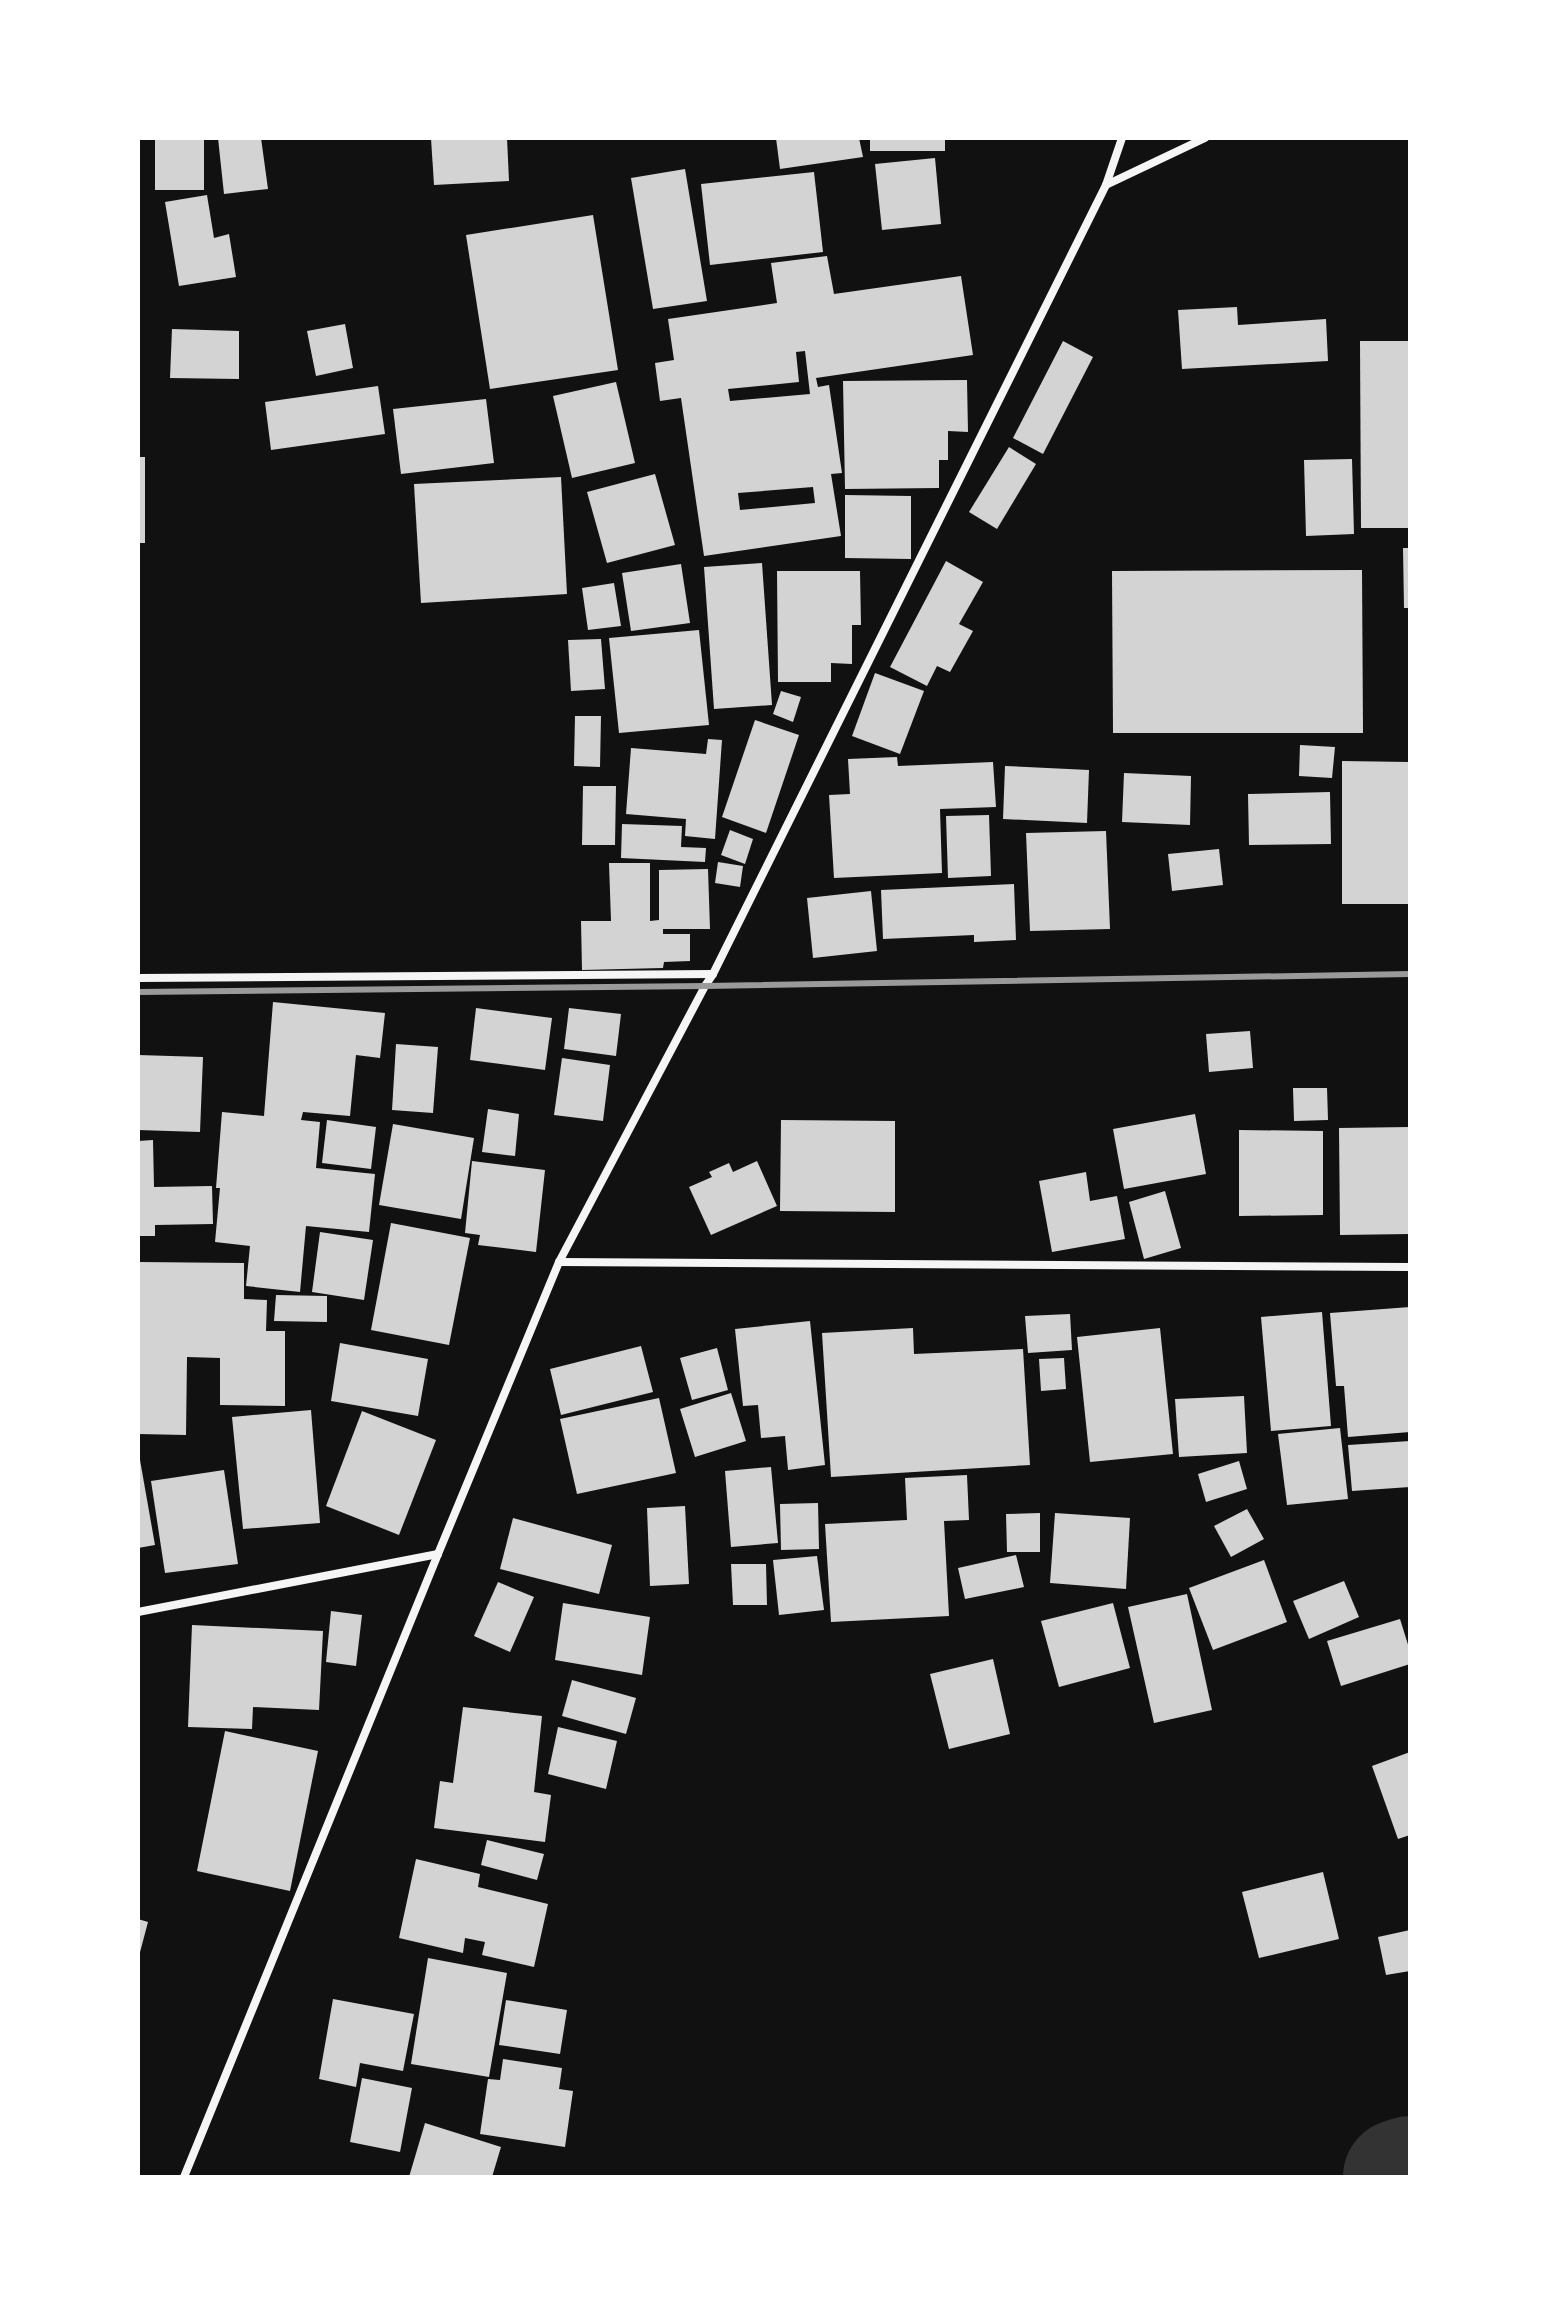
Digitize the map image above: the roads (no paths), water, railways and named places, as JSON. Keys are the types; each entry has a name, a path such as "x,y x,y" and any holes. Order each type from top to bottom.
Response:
{"street":[{"path":"184,2177 559,1262 713,974 1106,185 1122,138"},
{"path":"1106,185 1205,138"},
{"path":"138,978 713,974"},
{"path":"559,1262 1410,1267"},
{"path":"138,1612 438,1554"}],"waterway":[{"path":"1401,2177 1410,2174"}],"railway":[{"path":"138,992 1410,974"}]}
